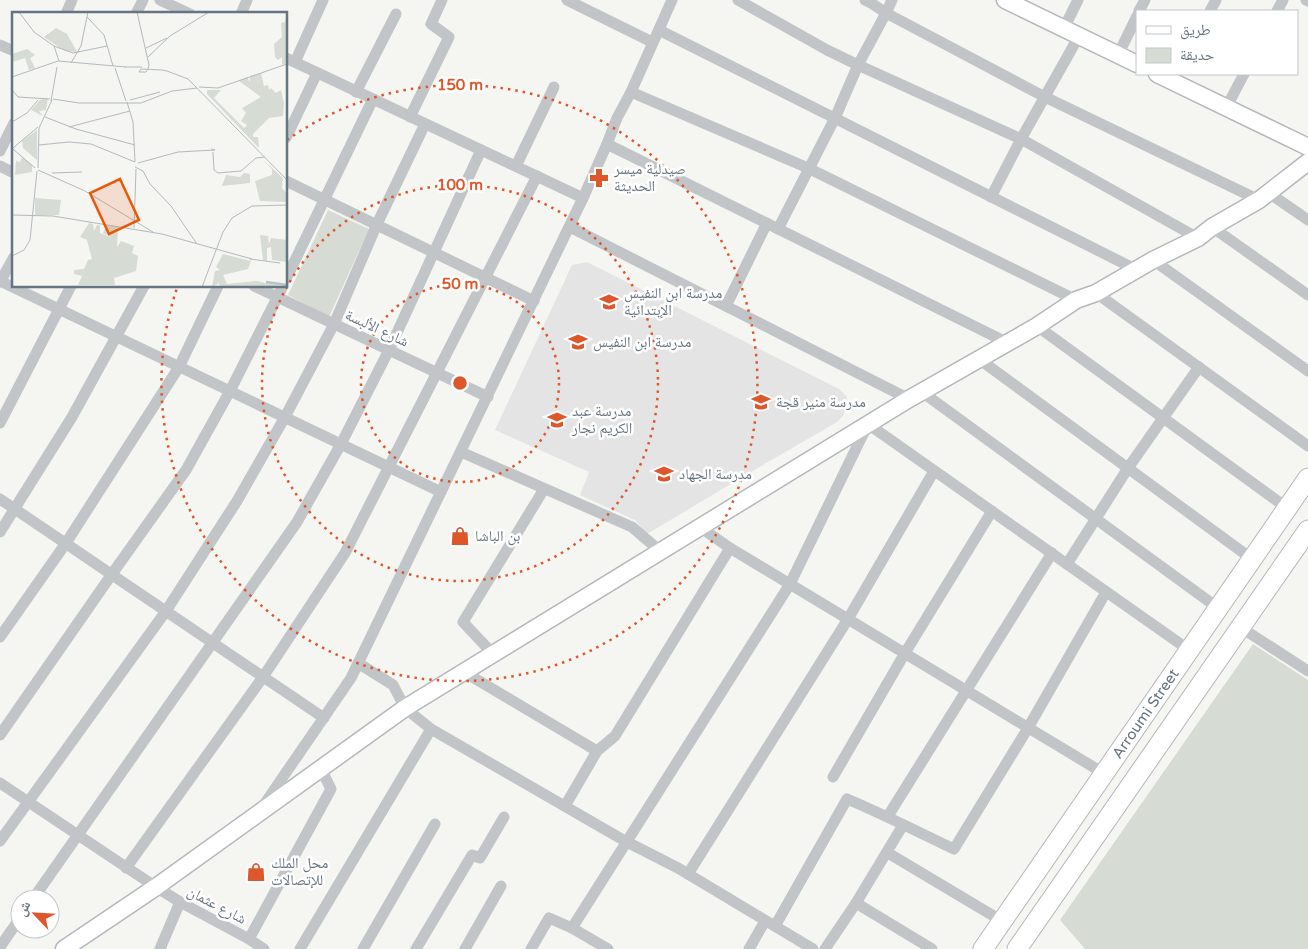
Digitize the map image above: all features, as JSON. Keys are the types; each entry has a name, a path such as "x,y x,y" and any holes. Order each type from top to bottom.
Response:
{"main road":[{"path":"1005,0 1136,63"},
{"path":"1162,75 1175,78 1226,108 1308,147"},
{"path":"64,949 156,887 405,708 868,424 1037,326 1076,300 1096,293 1154,260 1198,238 1212,227 1264,196 1308,162"},
{"name":"Arroumi Street","path":"983,949 1308,478"},
{"name":"Arroumi Street","path":"1017,949 1308,530"}],"street":[{"path":"67,12 72,0"},
{"path":"137,12 143,0"},
{"path":"160,0 178,4"},
{"path":"241,12 247,0"},
{"path":"323,0 290,60 583,198"},
{"path":"410,117 449,37 431,24 442,0"},
{"path":"567,0 652,42"},
{"path":"256,816 351,678 570,227 617,118 631,92 672,0"},
{"path":"738,0 827,50 1021,139 1198,238"},
{"path":"864,0 872,3 886,14 1045,97 1264,196 1308,220"},
{"path":"778,229 835,118 858,65 892,0"},
{"path":"1064,28 1078,0"},
{"path":"356,92 396,14"},
{"path":"1118,54 1136,18"},
{"path":"659,30 1137,270"},
{"path":"991,197 1079,36"},
{"path":"0,45 12,50"},
{"path":"288,134 317,73"},
{"path":"1226,108 1243,75"},
{"path":"516,166 554,87"},
{"path":"631,92 808,168 1076,300"},
{"path":"288,276 373,100"},
{"path":"0,841 166,612 236,501 285,417 334,324 377,224 425,124"},
{"path":"0,151 12,127"},
{"path":"607,144 1008,343"},
{"path":"40,889 214,644 297,522 341,444 389,350 481,150"},
{"path":"0,166 12,172"},
{"path":"126,868 263,677 345,553 537,176"},
{"path":"288,182 534,301"},
{"path":"726,306 767,224"},
{"path":"570,227 726,306 915,396 1096,519 1218,608"},
{"path":"1212,227 1308,295"},
{"path":"1154,260 1308,371"},
{"path":"12,261 0,282 12,287"},
{"path":"13,288 441,492"},
{"path":"0,423 70,288"},
{"path":"0,532 72,417 143,288"},
{"path":"0,637 66,543 179,366 217,288"},
{"name":"شارع الألبسة","path":"258,288 488,397"},
{"path":"0,735 186,470 230,391 282,288"},
{"path":"1096,293 1308,446"},
{"path":"1037,326 1287,508"},
{"path":"979,359 1252,559"},
{"path":"1067,564 1128,468 1199,367"},
{"path":"572,928 625,841 790,584 868,424 1189,650"},
{"path":"461,452 632,527 660,551"},
{"path":"688,874 848,619 934,471"},
{"path":"493,654 463,622 544,489"},
{"path":"0,499 324,718"},
{"path":"833,777 992,511"},
{"path":"700,527 730,548 1105,774"},
{"path":"565,806 597,751 615,736 730,548"},
{"path":"888,816 1052,553"},
{"path":"749,949 770,923 847,799 888,816 954,849 1028,728 1106,592"},
{"path":"1240,627 1308,670"},
{"path":"358,664 393,685 405,708 431,730 625,841 688,874 813,949"},
{"path":"464,672 597,751"},
{"path":"300,949 431,730"},
{"path":"249,939 331,789 321,769"},
{"name":"شارع عثمان","path":"0,783 156,887 264,949"},
{"path":"416,949 472,856 480,858 504,817"},
{"path":"363,949 435,824"},
{"path":"825,949 888,853 903,825"},
{"path":"888,853 1002,921"},
{"path":"465,949 501,886"},
{"path":"160,949 180,902"},
{"path":"856,903 932,949"},
{"path":"531,949 549,918 572,928 608,949"},
{"path":"0,947 10,932"}],"shaded area":[{"path":"587,262 839,389 847,397 847,407 843,416 837,422 647,534 635,520 580,495 589,472 495,430 572,265"}],"green space":[{"path":"328,210 369,229 329,317 288,295"},
{"path":"1253,644 1308,680 1308,949 1085,949 1060,920"}],"place":[{"name":"صيدلية ميسر الحديثة","path":"599,178"},
{"name":"مدرسة ابن النفيس الإبتدائية","path":"609,302"},
{"name":"مدرسة ابن النفيس","path":"578,342"},
{"name":"مدرسة منير قجة","path":"761,402"},
{"name":"مدرسة عبد الكريم نجار","path":"557,420"},
{"name":"مدرسة الجهاد","path":"664,474"},
{"name":"بن الباشا","path":"460,536"},
{"name":"محل الملك للإتصالات","path":"256,872"}]}
